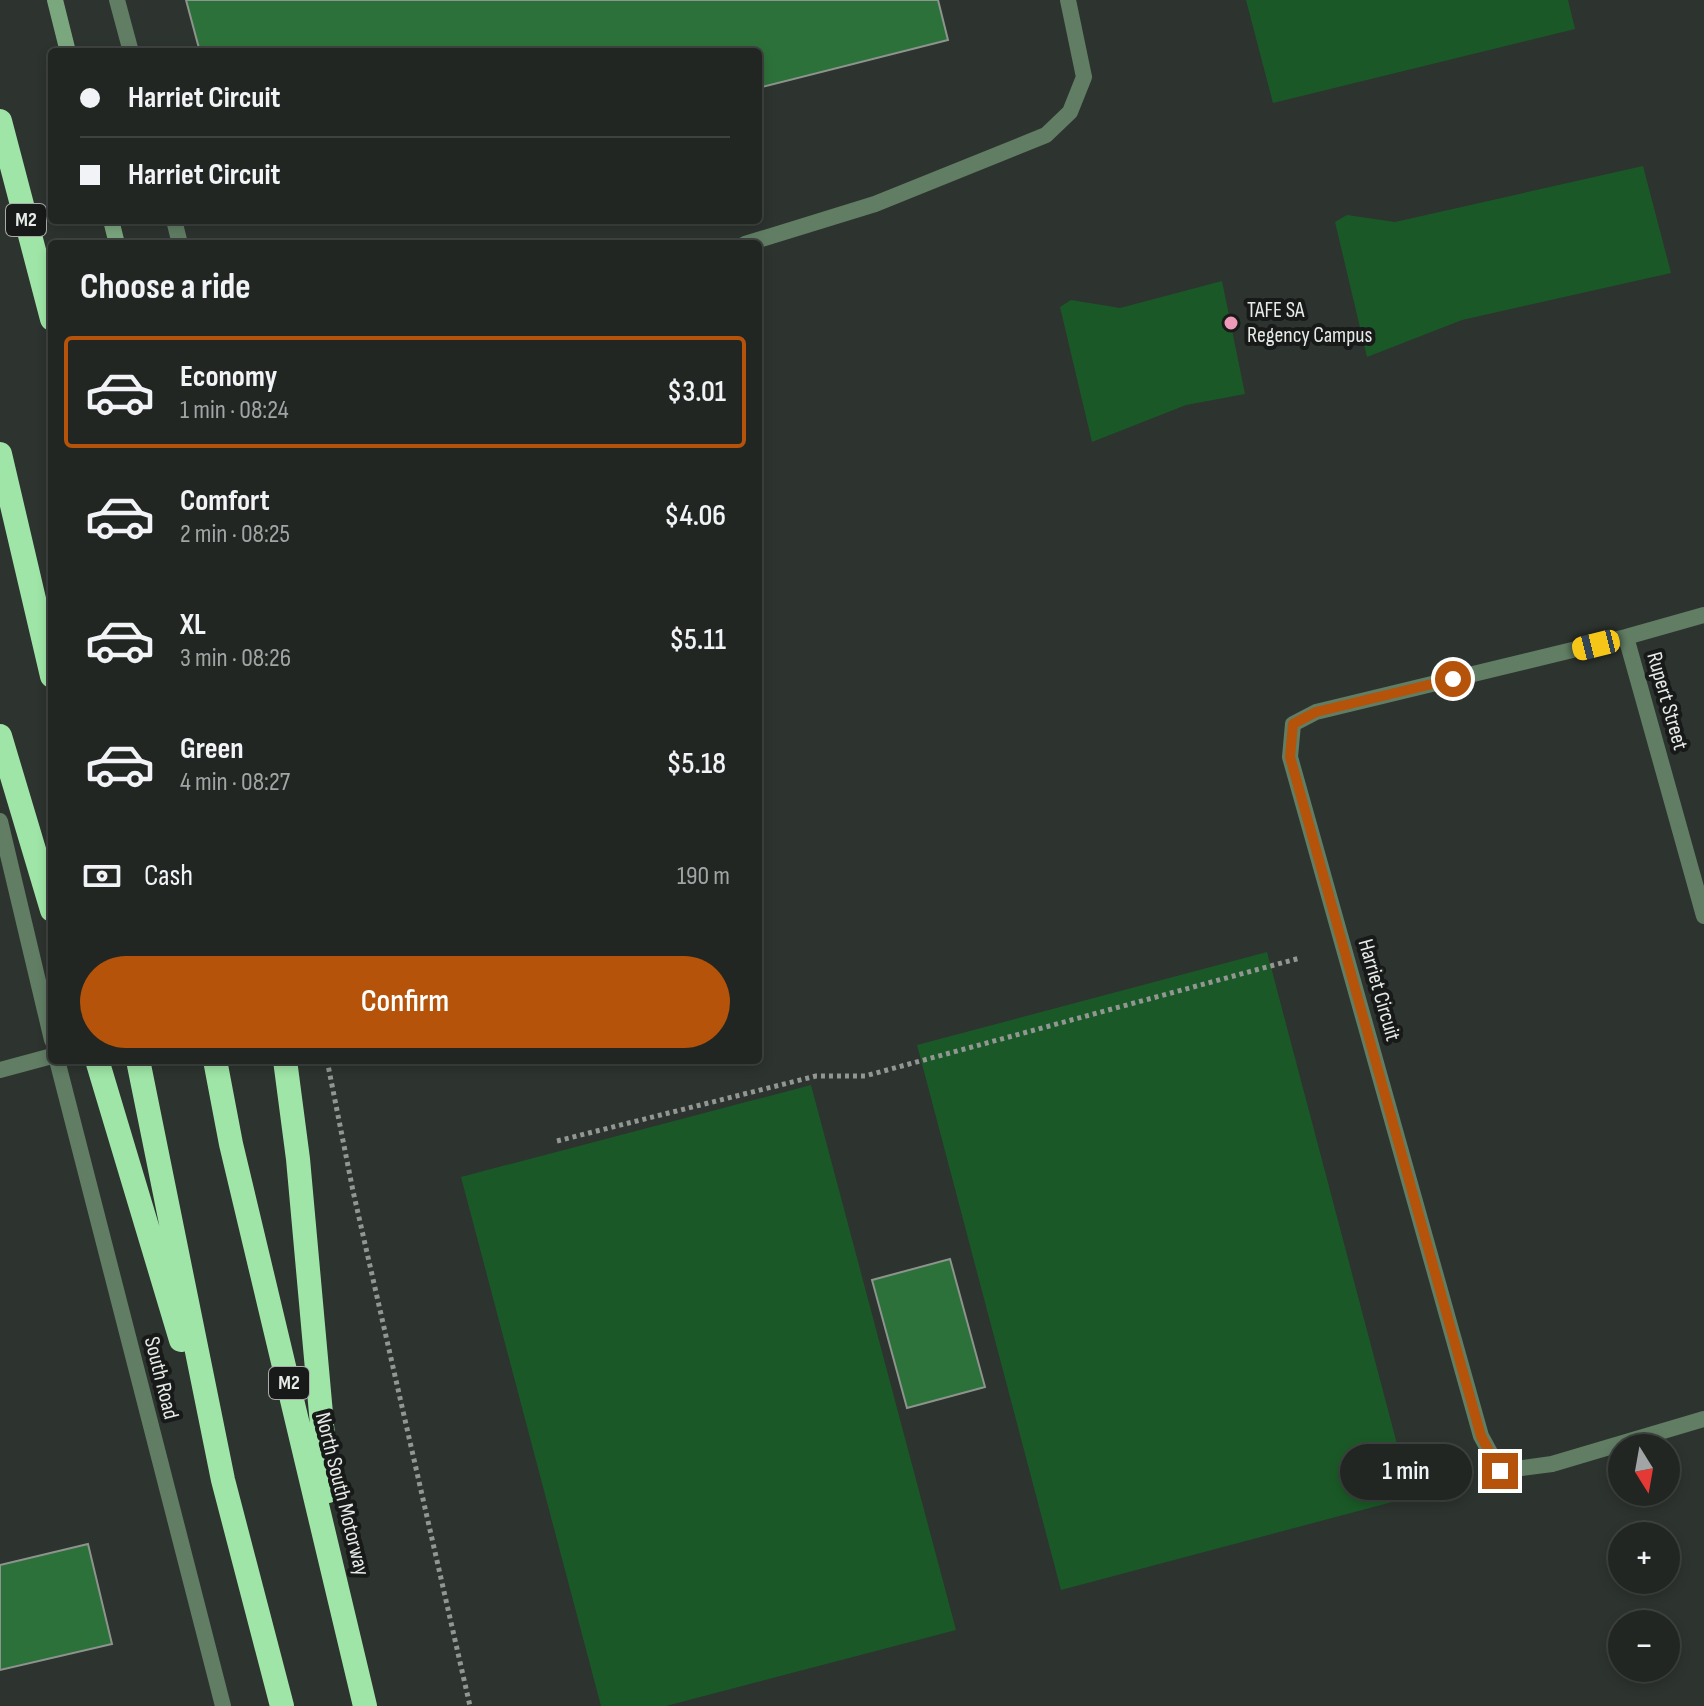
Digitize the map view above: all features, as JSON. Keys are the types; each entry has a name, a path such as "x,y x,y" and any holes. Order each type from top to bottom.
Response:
{"highway":[{"name":"M2","path":"0,121 48,304"},
{"path":"0,454 48,659"},
{"path":"0,736 48,897"},
{"path":"98,1064 223,1480 282,1706"},
{"path":"139,1064 223,1480"},
{"name":"North South Motorway","path":"216,1064 231,1144 365,1706"},
{"name":"M2","path":"286,1064 298,1159 335,1573"}],"main road":[{"path":"55,0 67,48"}],"street":[{"path":"117,0 130,48"},
{"path":"758,240 875,204 1046,135 1070,112 1084,77 1068,0"},
{"name":"Harriet Circuit","path":"1704,615 1626,637 1316,712 1293,724 1290,757 1481,1436 1500,1471 1552,1464 1704,1419"},
{"name":"Rupert Street","path":"1626,637 1704,916"},
{"path":"0,821 48,1023"},
{"path":"0,1070 48,1057"},
{"name":"South Road","path":"58,1064 223,1706"}],"path":[{"path":"557,1141 816,1076 865,1076 1300,958"},
{"path":"328,1064 353,1191 470,1706"}],"green space":[{"path":"1246,0 1568,0 1575,29 1273,103"},
{"path":"1643,166 1671,273 1462,320 1367,357 1335,222 1347,215 1395,222"},
{"path":"1222,281 1245,394 1186,405 1092,442 1060,307 1071,300 1120,308"},
{"path":"1267,952 1411,1497 1061,1590 917,1045"},
{"path":"811,1085 956,1630 666,1706 601,1706 461,1177"}],"building":[{"path":"186,0 938,0 948,40 762,87 762,48 199,48"},
{"path":"950,1259 985,1387 907,1408 872,1280"},
{"path":"88,1544 112,1644 0,1670 0,1565"}],"place":[{"name":"TAFE SA Regency Campus","path":"1231,323"}],"route":[{"path":"1453,679 1316,712 1293,724 1290,757 1481,1436 1500,1471"}]}
